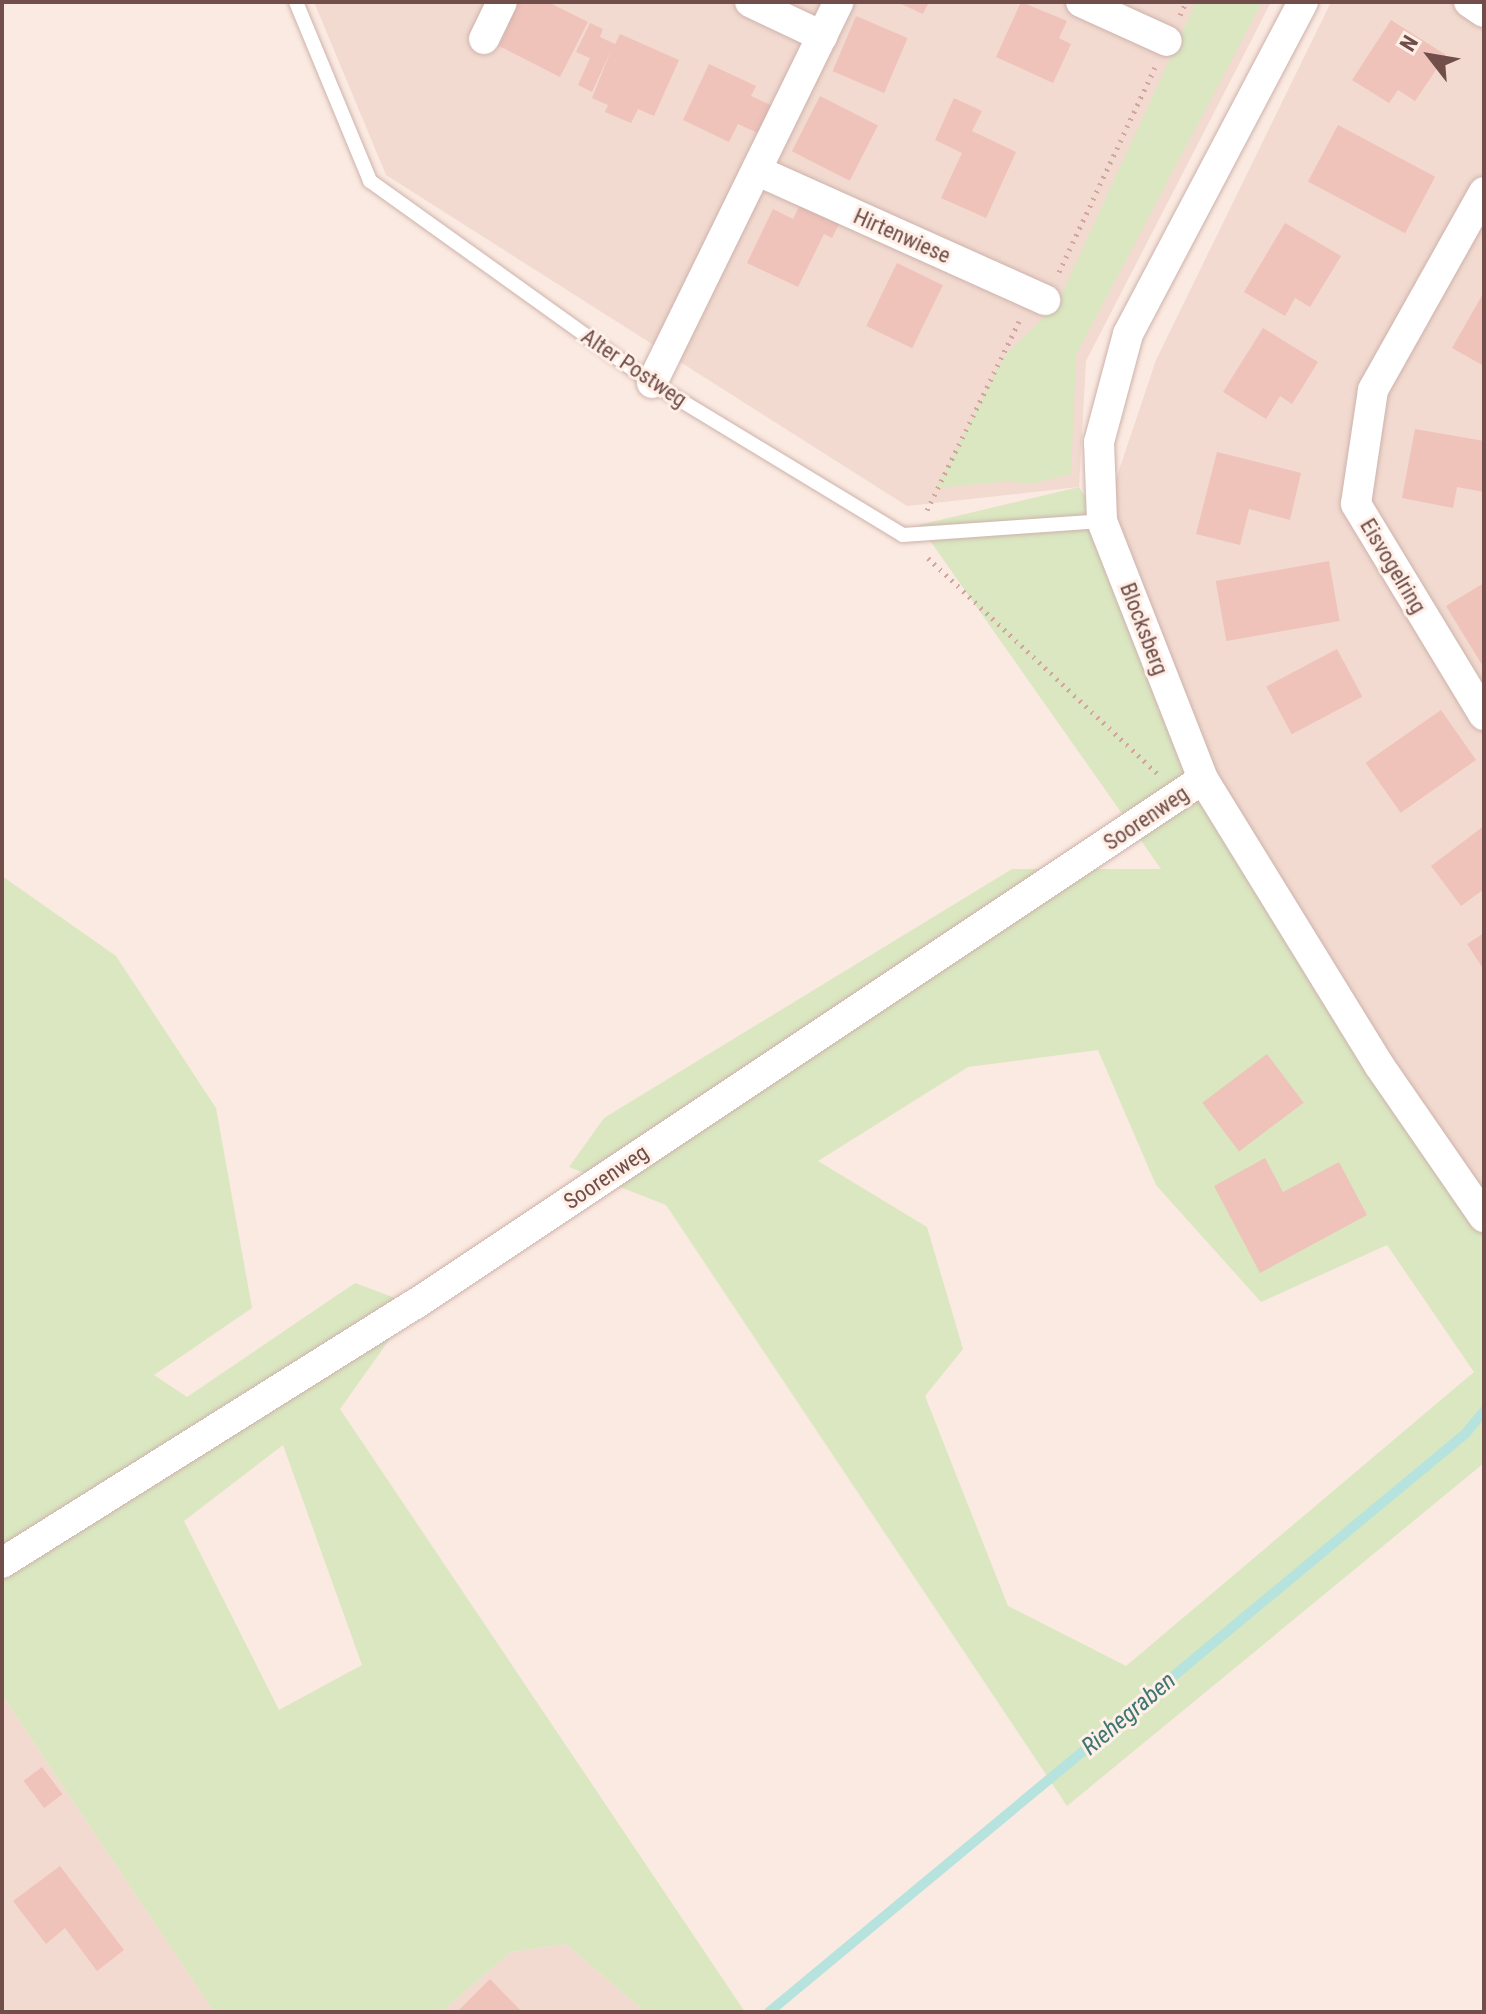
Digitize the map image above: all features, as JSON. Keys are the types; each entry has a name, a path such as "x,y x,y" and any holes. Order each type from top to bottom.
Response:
{"street":[{"path":"484,39 502,2"},
{"path":"750,2 822,36"},
{"path":"652,383 839,2"},
{"path":"1081,2 1167,41"},
{"name":"Blocksberg","path":"1303,2 1128,334 1099,442 1102,521 1192,787 1484,1217"},
{"path":"1469,2 1484,12"},
{"name":"Hirtenwiese","path":"758,171 1045,300"},
{"name":"Eisvogelring","path":"1484,192 1373,390 1356,504 1484,715"},
{"name":"Soorenweg","path":"2,1563 414,1305 1192,787"}],"lane":[{"name":"Alter Postweg","path":"296,2 370,181 652,383 903,535"},
{"path":"903,535 1102,521"}],"path":[{"path":"903,535 1192,787"}],"shaded area":[{"path":"314,2 1271,2 1086,361 1079,487 907,506 386,175"},
{"path":"1331,2 1484,2 1484,1217 1203,779 1102,521 1156,360"},
{"path":"2,1695 214,2012 2,2012"},
{"path":"566,1944 645,2012 441,2012 511,1952"}],"green space":[{"path":"1196,2 1262,2 1076,355 1071,474 1030,484 1010,481 936,488 1004,357 1057,304"},
{"path":"1079,487 1102,521 1203,779 1484,1207 1484,1463 1067,1806 666,1205 569,1167 604,1118 1012,869 1161,869 919,525","holes":["1098,1050 1156,1185 1261,1302 1387,1245 1474,1372 1126,1666 1008,1606 925,1396 963,1349 927,1227 818,1161 968,1067"]},
{"path":"2,876 116,956 216,1108 252,1308 154,1375 187,1397 355,1283 414,1305 340,1409 745,2012 645,2012 566,1944 511,1952 441,2012 214,2012 2,1695","holes":["283,1445 362,1665 279,1710 184,1521"]}],"building":[{"path":"509,2 548,2 588,22 560,77 499,46 508,27 499,22"},
{"path":"897,2 929,2 923,14"},
{"path":"1021,2 1067,21 1059,38 1071,44 1053,83 996,57"},
{"path":"856,16 908,38 884,93 833,71"},
{"path":"1391,20 1446,55 1415,101 1398,90 1389,103 1352,80"},
{"path":"590,23 603,29 600,37 615,44 620,34 679,60 654,116 638,109 631,123 605,112 608,105 592,98 612,48 592,92 578,85 590,58 576,52"},
{"path":"709,64 756,86 751,96 777,108 764,136 738,124 729,142 683,120"},
{"path":"820,96 878,126 850,181 792,151"},
{"path":"954,98 982,111 972,131 1016,152 986,218 941,198 962,153 935,140"},
{"path":"1338,125 1435,177 1405,233 1308,182"},
{"path":"803,199 842,218 832,238 824,234 798,287 747,263 773,209 793,219"},
{"path":"1285,223 1341,256 1310,307 1295,298 1285,316 1244,292"},
{"path":"897,263 943,285 912,348 866,326"},
{"path":"1484,292 1484,366 1452,348"},
{"path":"1263,328 1318,362 1292,404 1280,396 1266,419 1223,392"},
{"path":"1415,429 1484,441 1484,492 1457,487 1453,508 1402,498"},
{"path":"1217,452 1301,473 1290,520 1249,509 1240,545 1196,534"},
{"path":"1329,561 1340,621 1226,641 1216,581"},
{"path":"1484,583 1484,668 1446,606"},
{"path":"1337,649 1362,697 1292,734 1266,687"},
{"path":"1441,710 1476,760 1401,813 1366,763"},
{"path":"1484,826 1484,889 1461,906 1431,866"},
{"path":"1484,933 1484,970 1467,944"},
{"path":"1267,1054 1304,1103 1239,1151 1202,1103"},
{"path":"1265,1158 1283,1192 1339,1162 1367,1215 1260,1273 1214,1186"},
{"path":"42,1767 62,1794 44,1808 24,1781"},
{"path":"60,1866 124,1950 97,1971 65,1928 46,1944 13,1901"},
{"path":"490,1979 522,2012 457,2012"}],"waterway":[{"name":"Riehegraben","path":"769,2012 1465,1434 1484,1411"}]}
